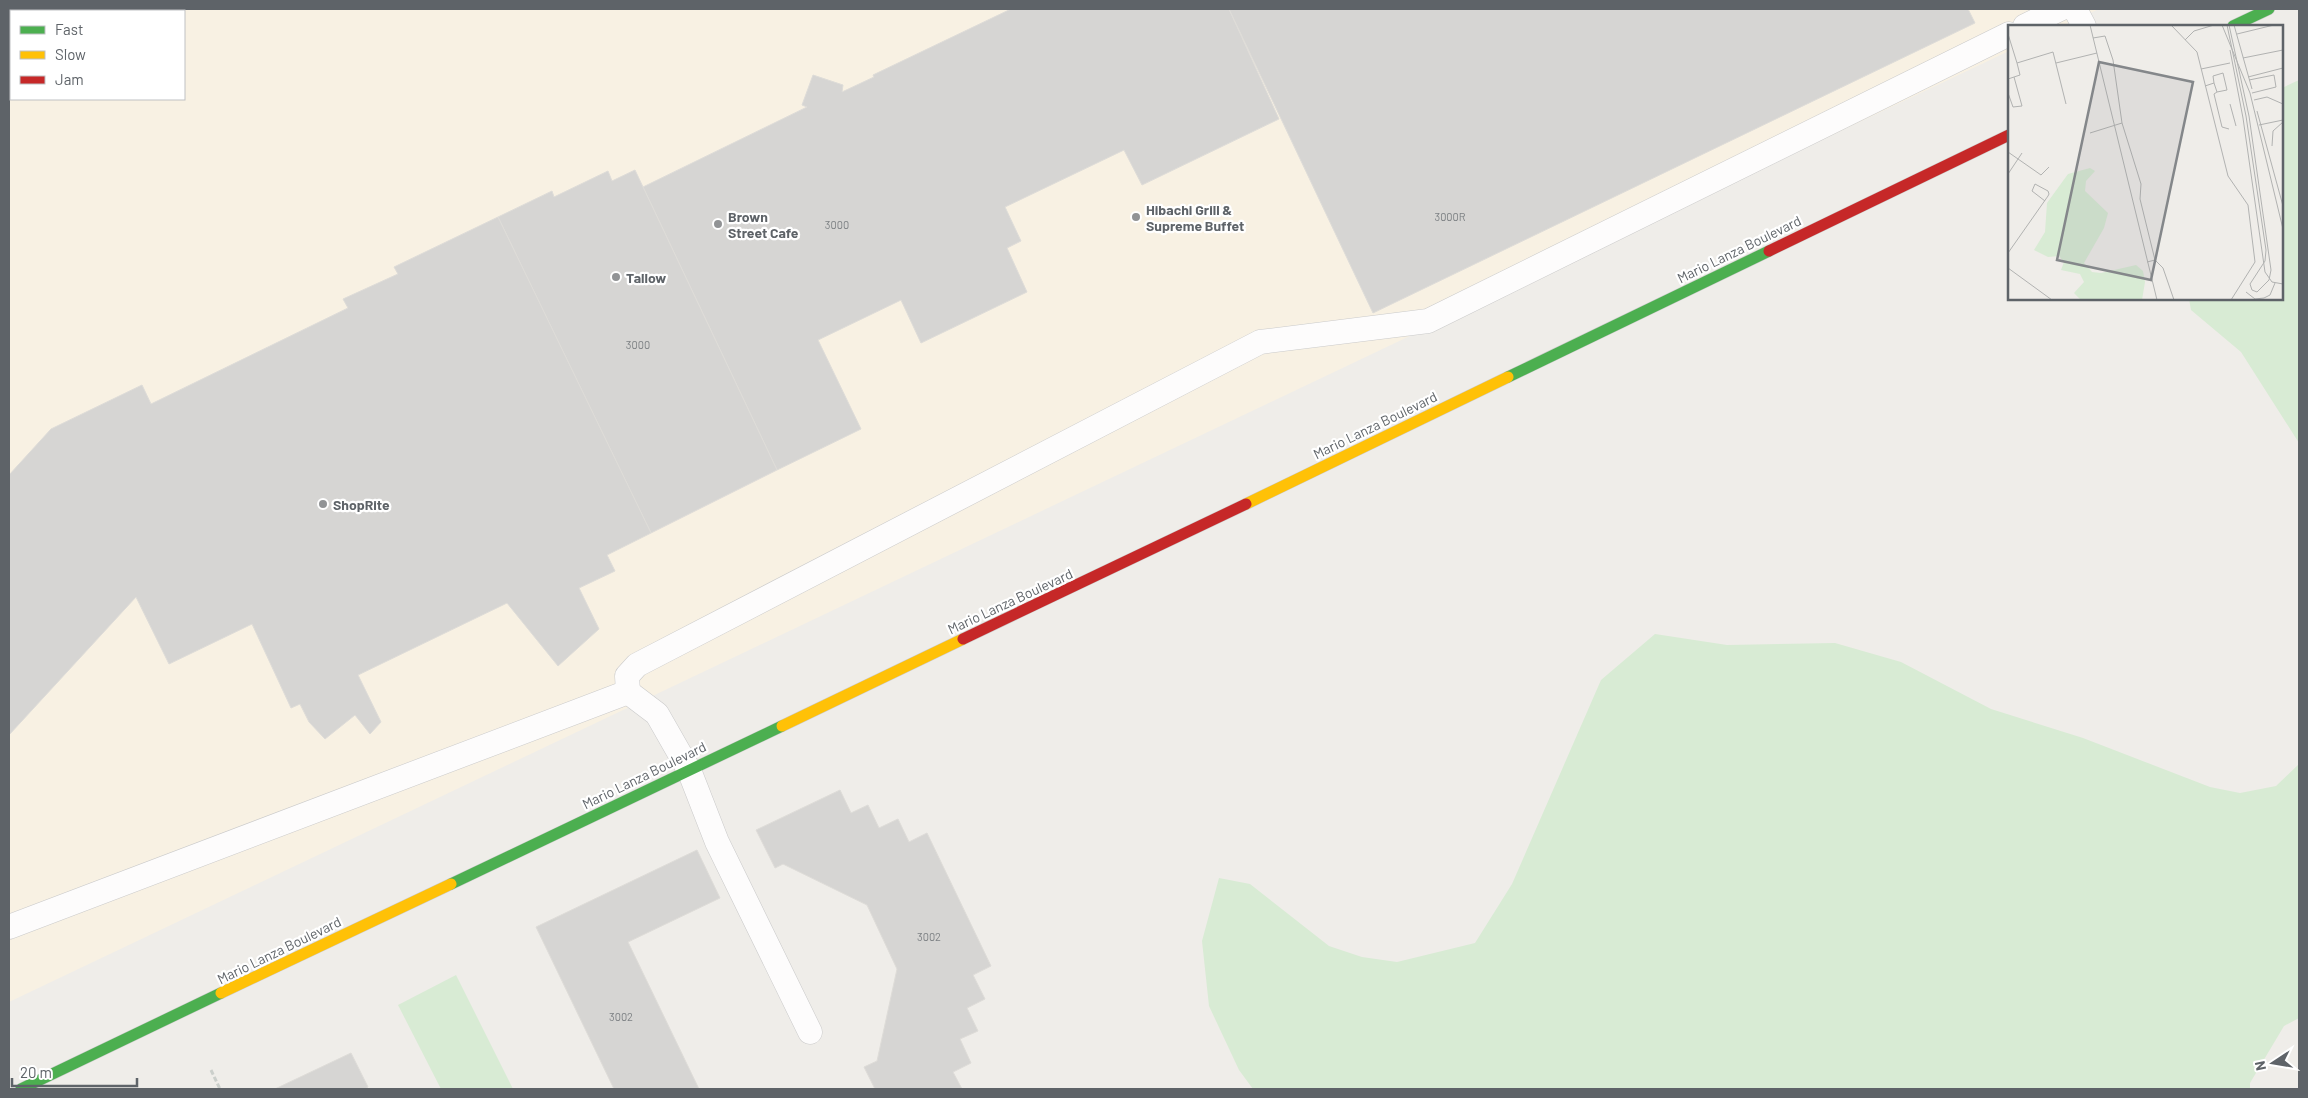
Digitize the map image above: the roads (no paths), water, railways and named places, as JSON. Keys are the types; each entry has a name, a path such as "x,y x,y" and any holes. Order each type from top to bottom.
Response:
{"street":[{"path":"2235,25 2269,9"},
{"name":"Mario Lanza Boulevard","path":"21,1089 1102,574 2008,135"}],"lane":[{"path":"2027,25 2060,9"},
{"path":"2075,9 2083,25"},
{"path":"810,1032 717,842 689,770 656,714 628,692 627,676 637,665 1260,342 1428,321 2008,34"},
{"path":"9,927 628,692"}],"place":[{"name":"Hibachi Grill & Supreme Buffet","path":"1136,217"},
{"name":"Brown Street Cafe","path":"718,224"},
{"name":"Tallow","path":"616,277"},
{"name":"ShopRite","path":"323,504"}]}
